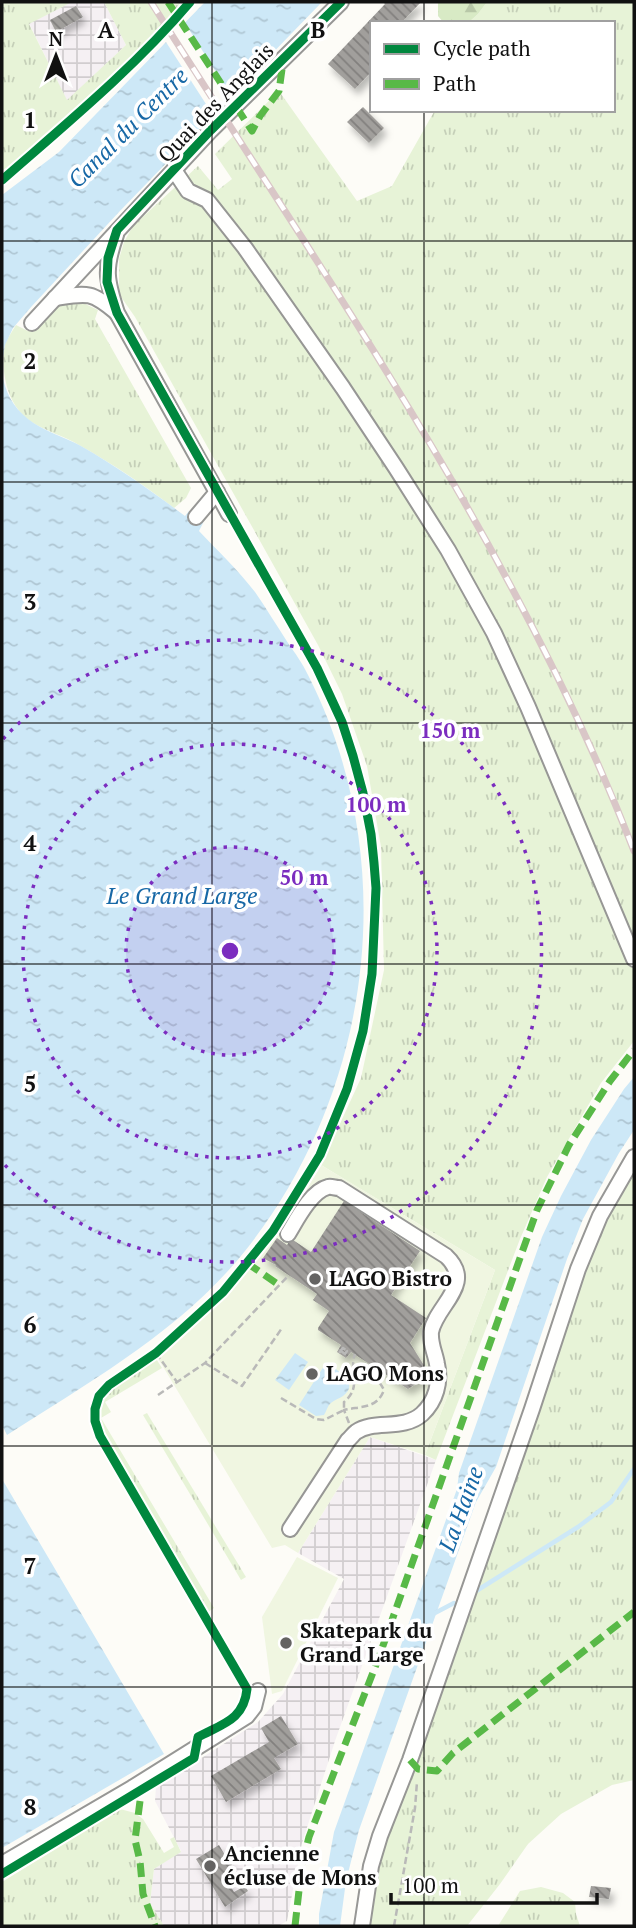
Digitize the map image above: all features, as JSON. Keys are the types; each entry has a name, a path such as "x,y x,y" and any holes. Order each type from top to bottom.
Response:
{"street":[{"name":"Quai des Anglais","path":"32,323 211,130 341,2"},
{"path":"174,170 188,191 207,200 245,248 343,388 448,550 494,633 517,682 634,959"},
{"path":"117,230 108,258 107,282 117,313 229,514"},
{"path":"55,298 79,294 98,297 117,313"},
{"path":"196,517 217,492"},
{"path":"362,1926 371,1866 380,1836 413,1751 578,1269 600,1216 634,1157"},
{"path":"288,1234 306,1204 317,1194 327,1187 339,1188 446,1256 454,1264 457,1275 456,1286 432,1328 430,1342 439,1376 431,1405 410,1422 371,1427 356,1432 348,1440 290,1529"},
{"path":"2,1864 153,1776 247,1716 254,1707 258,1691"}],"path":[{"path":"158,1395 205,1363 289,1275"},
{"path":"205,1363 242,1386 282,1328"},
{"path":"341,1350 345,1354"},
{"path":"156,1353 177,1382"},
{"path":"344,1410 344,1402 351,1396 355,1384 355,1354"},
{"path":"281,1398 316,1419 324,1420 344,1410 377,1402 384,1390 379,1381 366,1371 354,1372"},
{"path":"394,1926 415,1808 417,1782"}],"shaded area":[{"path":"72,2 104,2 126,45 67,101 29,23"},
{"path":"370,1437 436,1460 335,1741 302,1843 287,1921 278,1926 164,1926 150,1903 154,1869 181,1851 155,1801 156,1787 258,1722 283,1694 344,1579 298,1553"}],"green space":[{"path":"2,2 72,2 29,24 67,100 126,45 104,2 186,2 134,61 2,180"},
{"path":"438,2 487,2 470,21 442,21 438,16"},
{"path":"487,2 634,2 634,1041 601,1083 547,1177 520,1239 436,1460 425,1455 495,1270 321,1165 361,1078 384,970 381,847 367,766 342,694 318,645 135,317 119,294 119,259 133,226 198,166 218,190 232,179 215,154 279,91 357,201 392,186 434,112 615,112 615,21 470,21"},
{"path":"55,298 81,302 98,310 95,319 191,488 186,498 174,508 104,460 30,421 16,406 5,376 5,344 16,325 28,331"},
{"path":"634,1157 634,1780 612,1785 561,1814 528,1844 467,1926 363,1926 376,1851 570,1291"},
{"name":"LAGO Mons","path":"321,1165 495,1270 425,1455 370,1437 298,1553 285,1545 272,1548 156,1355 190,1328 250,1268 284,1226"},
{"path":"155,1357 162,1368 105,1402 111,1412 101,1418 214,1608 208,1612 108,1445 99,1425 98,1414 107,1394 125,1377"},
{"path":"147,1413 246,1577 241,1580 143,1415"},
{"name":"Skatepark du Grand Large","path":"297,1557 338,1578 282,1691 272,1694 262,1617"},
{"path":"120,1809 135,1813 143,1819 164,1853 174,1847 170,1839 174,1837 181,1852 154,1869 150,1903 164,1926 2,1926 2,1882"},
{"path":"541,1887 563,1893 575,1902 580,1926 498,1926 520,1891"}],"water":[{"name":"Canal du Centre","path":"205,2 322,2 32,306 13,328 5,345 2,362 2,195 59,152"},
{"name":"Le Grand Large","path":"2,373 10,399 28,419 95,454 185,516 189,511 203,523 199,531 255,592 306,671 338,746 356,820 363,896 360,972 346,1046 322,1119 289,1187 245,1251 193,1305 164,1330 103,1374 7,1435 2,1425"},
{"name":"La Haine","path":"634,1077 634,1130 583,1219 496,1467 476,1502 359,1830 346,1881 340,1926 319,1926 334,1832 457,1489 459,1473 542,1237 591,1140"},
{"path":"295,1353 308,1362 289,1390 275,1380"},
{"path":"326,1363 345,1377 349,1386 343,1396 329,1405 324,1415 316,1416 299,1405"},
{"path":"2,1479 164,1754 2,1848"}],"pier":[{"path":"183,20 233,99 215,118 164,39"}],"building":[{"path":"383,2 421,2 403,21 370,21 370,73 355,89 328,64 385,4"},
{"path":"76,6 83,17 56,32 50,20"},
{"path":"363,107 384,128 369,143 347,122"},
{"path":"344,1201 420,1251 391,1295 426,1318 410,1343 430,1375 408,1389 351,1352 346,1358 337,1352 341,1345 318,1330 329,1311 313,1300 317,1294 263,1258 277,1238 287,1245 293,1240 311,1252"},
{"path":"281,1716 298,1744 274,1758 281,1769 226,1802 211,1776 269,1742 261,1728"},
{"path":"219,1845 232,1867 221,1875 225,1883 228,1881 234,1892 245,1886 248,1891 225,1907 196,1859"},
{"path":"591,1886 611,1888 609,1899 589,1897"}],"waterway":[{"path":"473,1593 578,1527 611,1502 634,1469"},
{"path":"433,1614 454,1603"}],"railway":[{"path":"151,2 349,311 475,521 533,628 586,738 634,851"}],"marked path":[{"path":"168,2 252,131 279,91 283,62"},
{"path":"295,1926 302,1864 309,1837 379,1657 537,1210 569,1145 610,1081 634,1050"},
{"path":"247,1263 279,1285"},
{"path":"410,1760 418,1769 437,1771 453,1753 634,1612"},
{"path":"140,1801 135,1840 143,1894 155,1926"}],"cycle path":[{"path":"2,180 123,72 190,2"},
{"path":"2,1874 194,1758 198,1737 237,1714 247,1689 100,1436 95,1421 95,1409 99,1396 109,1385 156,1353 223,1292 273,1231 320,1155 347,1089 363,1031 372,974 376,888 374,863 363,793 342,722 317,668 117,313 107,282 108,258 117,230 211,130 341,2"}],"place":[{"name":"LAGO Bistro","path":"315,1279"},
{"name":"LAGO Mons","path":"312,1374"},
{"name":"Skatepark du Grand Large","path":"286,1643"},
{"name":"Ancienne écluse de Mons","path":"210,1866"}]}
